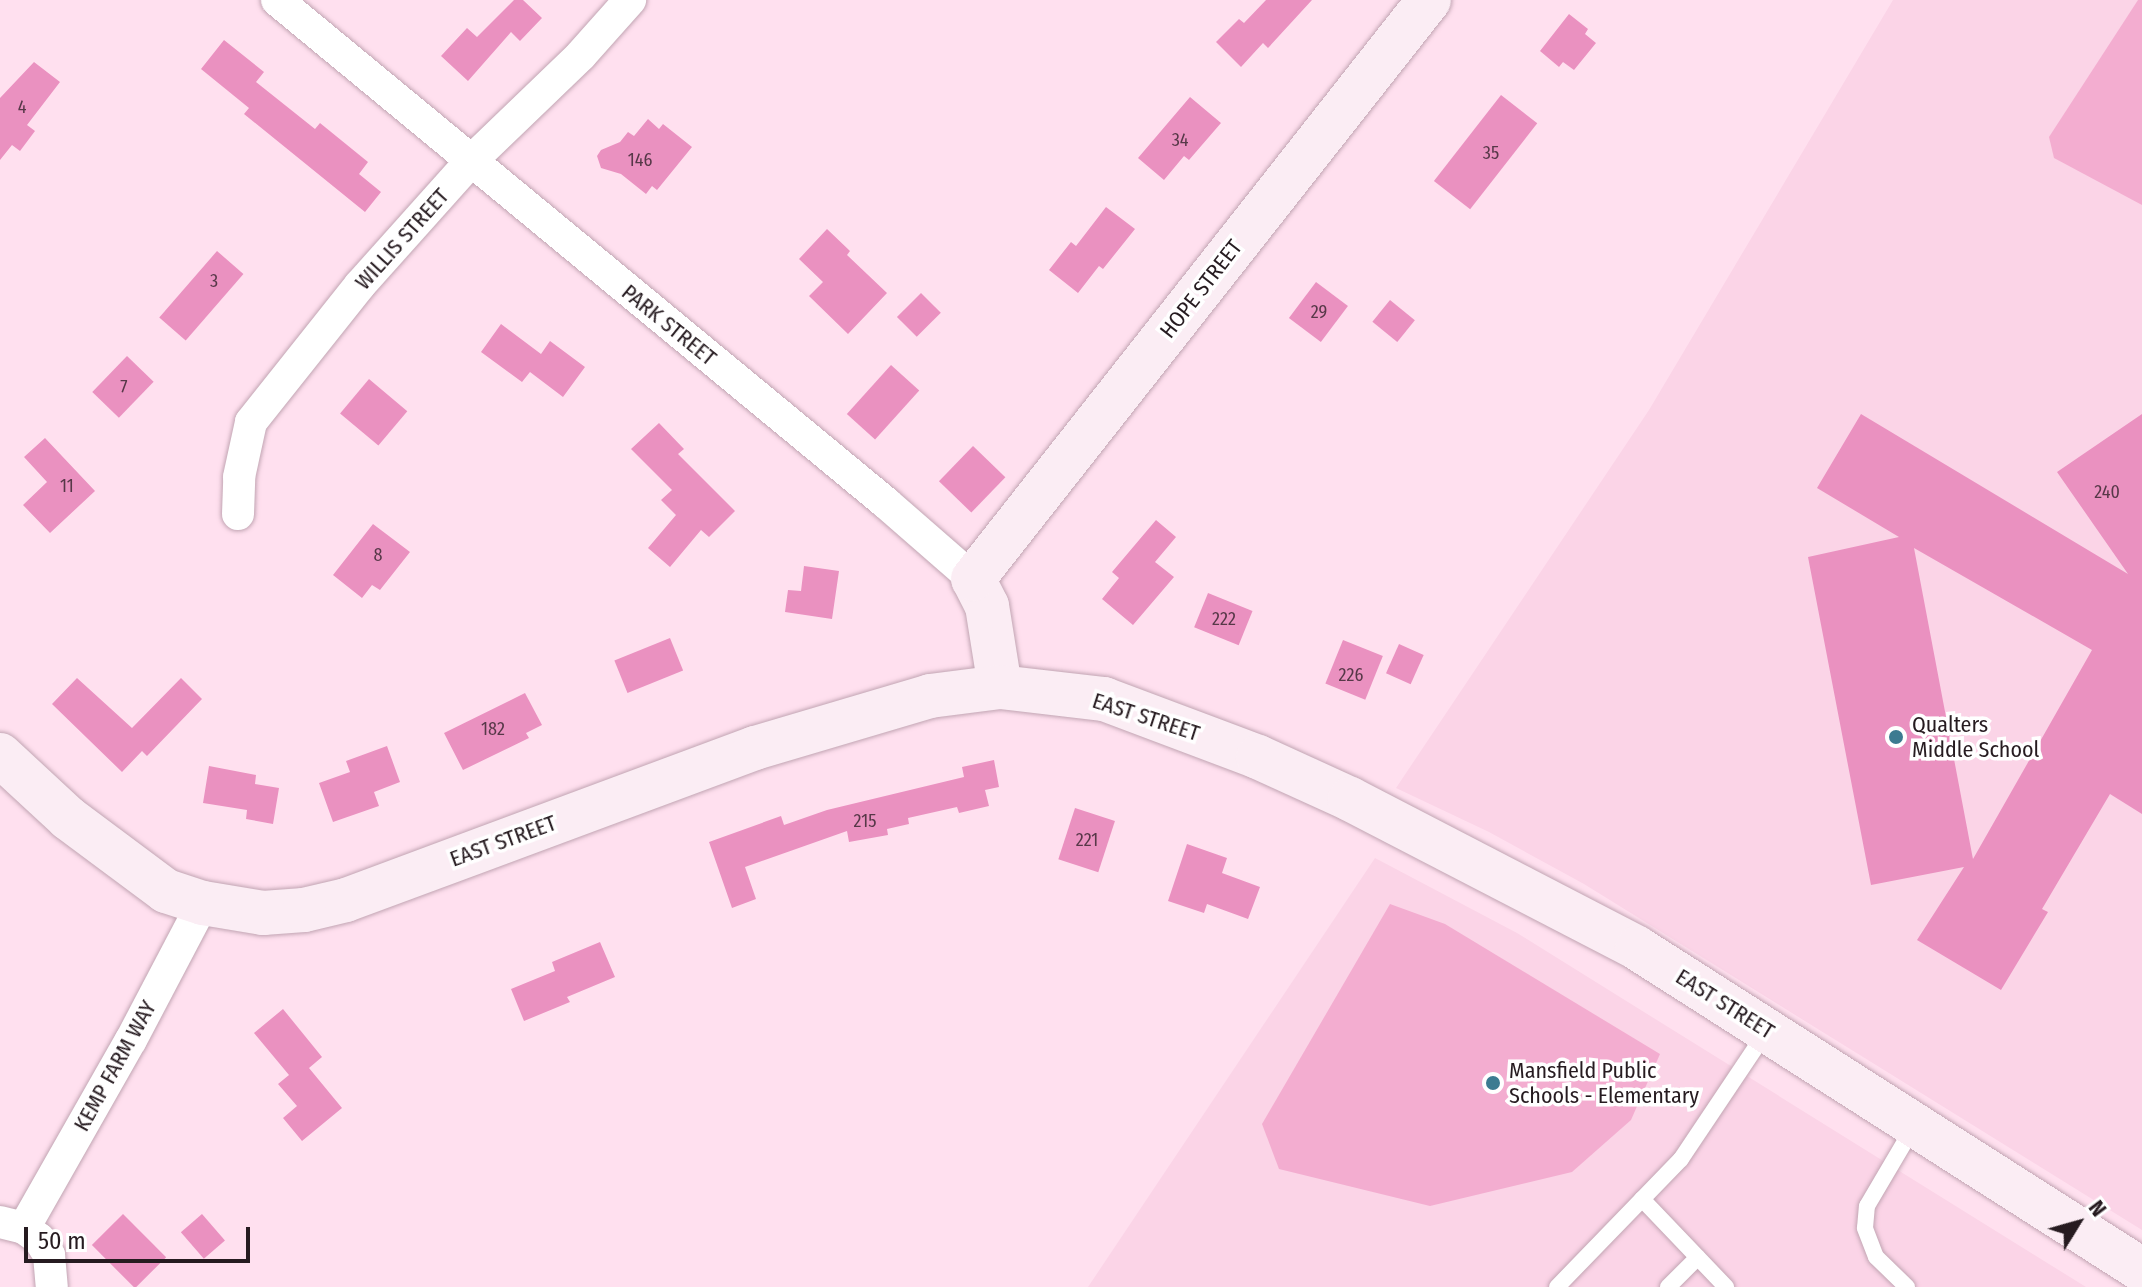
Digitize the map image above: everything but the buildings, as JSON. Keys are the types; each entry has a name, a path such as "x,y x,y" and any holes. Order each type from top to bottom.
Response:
{"main road":[{"name":"HOPE STREET","path":"973,579 1429,0"},
{"name":"PARK STREET","path":"973,579 987,606 1000,687"},
{"name":"EAST STREET","path":"0,755 68,818 166,891 203,903 263,913 304,910 346,900 755,748 930,696 1000,687 1104,699 1258,757 1502,875 1637,948 1916,1124 2013,1191 2142,1270"}],"street":[{"name":"PARK STREET","path":"277,0 886,503 973,579"},
{"name":"WILLIS STREET","path":"238,514 239,477 251,422 360,285 470,162 581,55 630,0"},
{"name":"KEMP FARM WAY","path":"52,1287 54,1274 49,1255 39,1239 12,1225 131,1040 203,903"}],"lane":[{"path":"1557,1287 1681,1159 1767,1031"},
{"path":"1907,1287 1876,1257 1865,1228 1867,1206 1916,1124"},
{"path":"1642,1199 1726,1287"},
{"path":"1668,1287 1698,1257"}],"shaded area":[{"path":"1893,0 2142,0 2142,1230 1584,884 1489,832 1396,788 1649,410"},
{"path":"2138,0 2142,0 2142,205 2054,158 2049,137"},
{"name":"Mansfield Public Schools - Elementary","path":"1375,858 1517,933 2086,1287 1088,1287"},
{"path":"1390,904 1445,924 1660,1054 1631,1120 1572,1172 1430,1206 1279,1169 1262,1124"}],"place":[{"name":"Qualters Middle School","path":"1896,737"},
{"name":"Mansfield Public Schools - Elementary","path":"1493,1083"}]}
